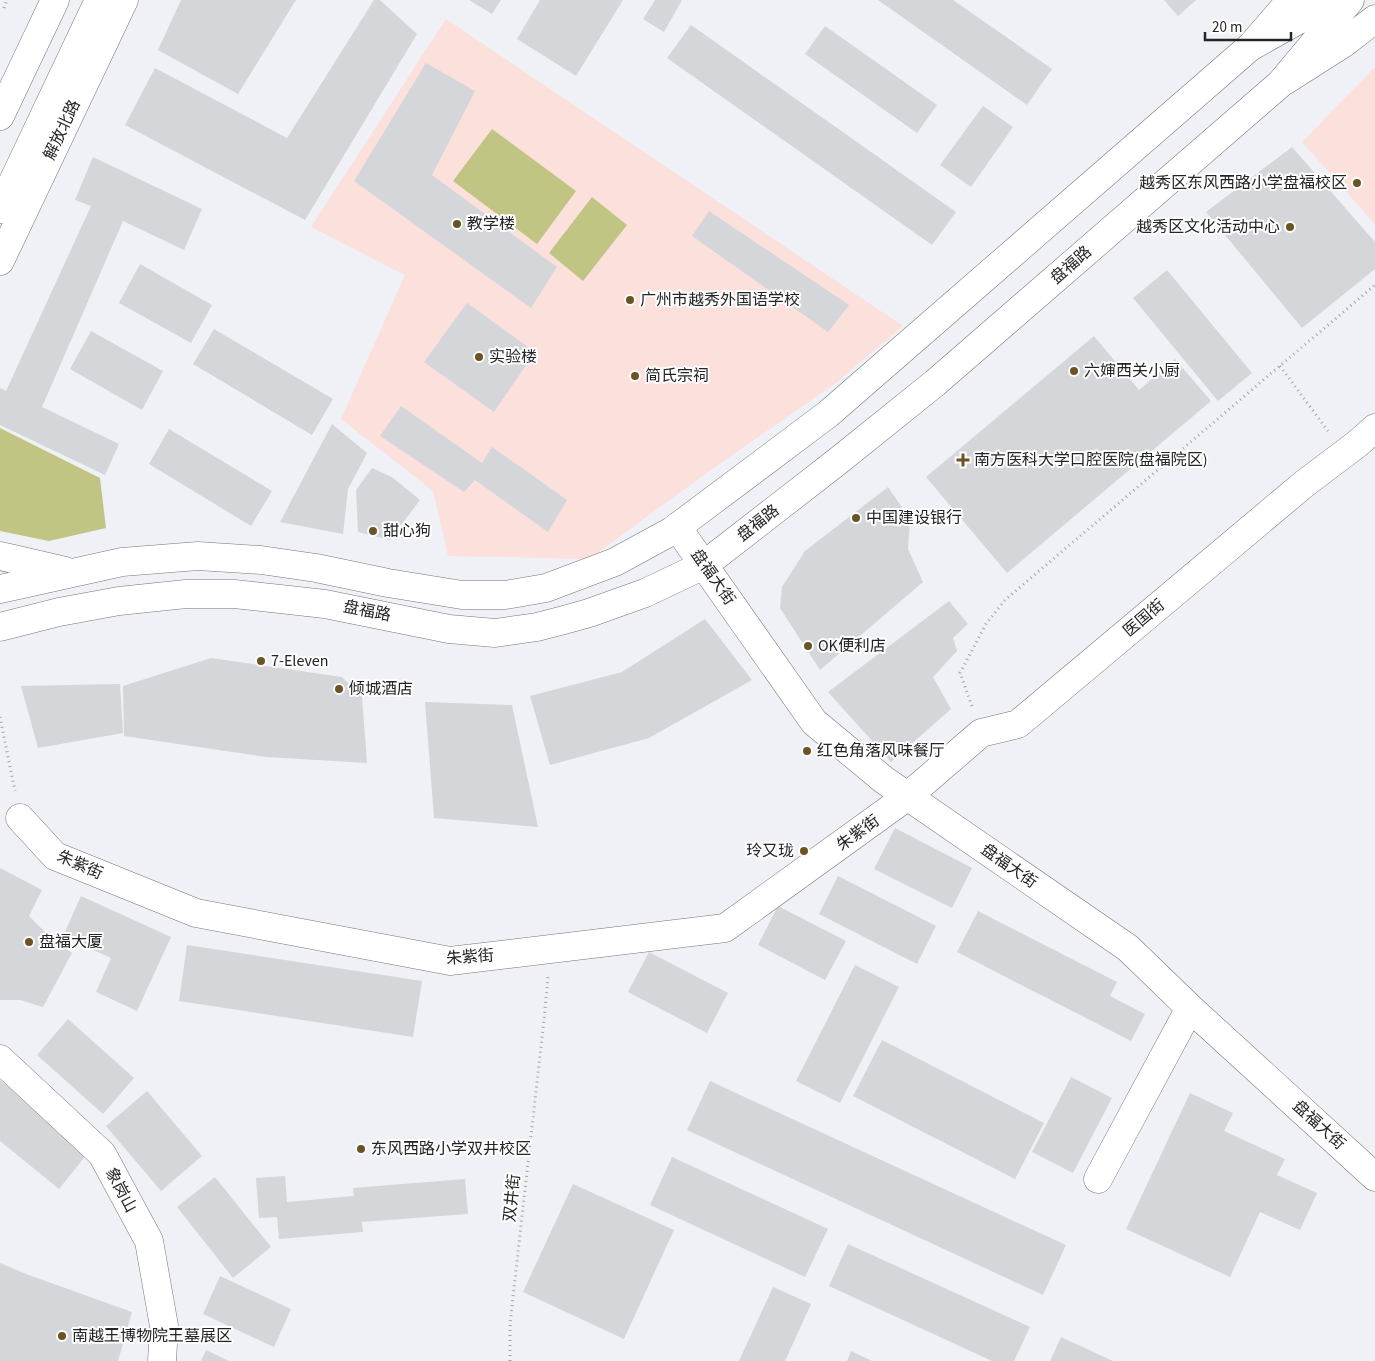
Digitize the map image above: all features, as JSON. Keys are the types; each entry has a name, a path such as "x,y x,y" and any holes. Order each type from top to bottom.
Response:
{"main road":[{"path":"0,116 55,0"},
{"path":"0,170 80,0"},
{"name":"解放北路","path":"0,209 99,0"},
{"name":"解放北路","path":"0,261 124,0"},
{"path":"0,589 122,562 198,556 261,560 289,564 462,595 505,595 546,588 615,562 677,527 828,414 1250,47 1291,0"},
{"path":"1250,47 1334,0"},
{"name":"盘福路","path":"0,627 59,612 119,601 186,594 234,594 325,604 449,628 495,633 537,627 589,614 645,594 704,565 935,383 1281,84 1350,0"},
{"path":"1281,84 1344,44 1375,19"},
{"name":"医国街","path":"908,796 981,733 1018,724 1304,484 1375,428"},
{"name":"盘福大街","path":"677,527 814,722 884,780 1128,948 1190,1008 1375,1177"},
{"path":"0,556 74,572"},
{"name":"朱紫街","path":"20,818 55,856 196,913 450,961 725,928 908,796"},
{"path":"1098,1180 1190,1008"},
{"name":"象岗山","path":"0,1059 102,1154 149,1241 164,1326 162,1361"}],"path":[{"path":"4,8 7,0"},
{"path":"981,733 960,673 986,624 1005,600 1375,286"},
{"path":"1280,366 1345,453"},
{"path":"0,717 20,818"},
{"name":"双井街","path":"510,1361 510,1324 544,1020 550,949"}],"shaded area":[{"name":"广州市越秀外国语学校","path":"446,19 903,326 836,383 708,472 589,559 448,556 433,491 341,419 405,275 311,227"},
{"name":"越秀区东风西路小学盘福校区","path":"1375,67 1375,224 1302,142"}],"green space":[{"path":"492,129 576,191 537,244 453,181"},
{"path":"592,197 627,225 583,281 549,253"},
{"path":"0,428 100,478 106,528 49,541 0,531"}],"building":[{"path":"181,0 296,0 238,94 158,50"},
{"path":"374,0 380,0 417,34 305,220 125,125 155,68 287,138"},
{"path":"469,0 501,0 492,14"},
{"path":"540,0 623,0 576,76 517,39"},
{"path":"655,0 682,0 664,32 643,19"},
{"path":"878,0 953,0 1052,69 1027,105"},
{"path":"1164,0 1196,0 1178,16"},
{"path":"691,25 956,212 932,245 667,58"},
{"path":"825,26 937,105 917,133 805,54"},
{"name":"教学楼","path":"426,63 475,91 432,175 557,267 531,308 354,181"},
{"path":"983,106 1013,127 971,187 940,165"},
{"name":"越秀区文化活动中心","path":"1292,147 1375,242 1375,269 1302,328 1206,212"},
{"path":"93,157 202,209 184,250 123,221 42,407 119,444 105,475 0,425 0,388 6,391 91,206 75,200"},
{"path":"709,211 849,305 828,332 692,236"},
{"path":"140,264 212,305 191,343 119,303"},
{"path":"1167,270 1252,373 1218,401 1133,298"},
{"name":"实验楼","path":"467,303 535,352 494,412 424,362"},
{"path":"214,329 333,399 312,435 193,364"},
{"path":"91,331 163,371 142,410 70,369"},
{"path":"1094,336 1139,390 1175,359 1211,401 1007,573 926,477"},
{"path":"401,406 482,463 492,447 567,500 548,532 475,480 464,492 380,436"},
{"path":"332,424 367,453 348,489 343,534 280,522"},
{"path":"169,429 272,491 251,526 149,464"},
{"path":"372,468 392,477 420,500 390,540 358,532 356,490"},
{"path":"888,487 910,519 908,549 923,582 820,670 780,608 782,587 805,551"},
{"path":"949,601 968,624 953,638 957,651 933,677 951,709 891,762 828,692"},
{"path":"705,619 752,680 649,738 550,765 530,696 622,672"},
{"path":"211,658 342,677 362,697 367,763 266,757 124,736 123,686"},
{"path":"120,684 123,733 38,748 21,686"},
{"path":"425,702 512,705 538,827 434,818"},
{"path":"895,828 972,868 952,908 874,869"},
{"name":"盘福大厦","path":"0,868 42,890 29,916 45,932 72,953 43,1007 20,1000 0,1000"},
{"path":"838,876 936,926 917,964 819,914"},
{"path":"81,896 171,937 137,1011 96,992 111,958 63,936"},
{"path":"778,906 846,941 825,980 758,945"},
{"path":"978,911 1117,982 1110,996 1145,1014 1131,1041 957,952"},
{"path":"187,945 422,981 413,1037 179,1001"},
{"path":"649,952 728,993 707,1033 628,992"},
{"path":"855,965 899,987 840,1103 796,1081"},
{"path":"68,1019 134,1078 103,1114 37,1055"},
{"path":"882,1040 1044,1123 1015,1179 853,1096"},
{"path":"1071,1077 1112,1098 1073,1173 1032,1152"},
{"path":"0,1080 88,1153 59,1189 0,1141"},
{"path":"710,1081 1066,1245 1043,1295 687,1130"},
{"path":"147,1091 202,1156 161,1191 106,1126"},
{"path":"1190,1093 1233,1113 1224,1131 1285,1159 1277,1175 1317,1193 1300,1230 1260,1212 1230,1277 1126,1229"},
{"path":"672,1157 828,1229 805,1277 650,1205"},
{"path":"285,1176 287,1202 354,1196 353,1188 465,1179 468,1214 362,1222 363,1232 279,1239 277,1217 259,1218 256,1178"},
{"path":"215,1177 271,1247 233,1278 177,1207"},
{"path":"573,1184 674,1230 624,1339 523,1292"},
{"path":"848,1244 1030,1327 1014,1361 992,1361 829,1286"},
{"name":"南越王博物院王墓展区","path":"0,1263 132,1312 118,1361 0,1361"},
{"path":"220,1276 291,1309 274,1347 203,1314"},
{"path":"773,1287 811,1304 785,1361 739,1361"},
{"path":"1061,1337 1113,1361 1050,1361"},
{"path":"206,1350 229,1361 201,1361"},
{"path":"851,1351 872,1361 847,1361"}],"place":[{"name":"越秀区东风西路小学盘福校区","path":"1357,183"},
{"name":"教学楼","path":"457,224"},
{"name":"越秀区文化活动中心","path":"1290,227"},
{"name":"广州市越秀外国语学校","path":"630,300"},
{"name":"实验楼","path":"479,357"},
{"name":"六婶西关小厨","path":"1074,371"},
{"name":"简氏宗祠","path":"635,376"},
{"name":"南方医科大学口腔医院(盘福院区)","path":"963,460"},
{"name":"中国建设银行","path":"856,518"},
{"name":"甜心狗","path":"373,531"},
{"name":"OK便利店","path":"808,646"},
{"name":"7-Eleven","path":"261,661"},
{"name":"倾城酒店","path":"339,689"},
{"name":"红色角落风味餐厅","path":"807,751"},
{"name":"玲又珑","path":"804,851"},
{"name":"盘福大厦","path":"29,942"},
{"name":"东风西路小学双井校区","path":"361,1149"},
{"name":"南越王博物院王墓展区","path":"62,1336"}]}
